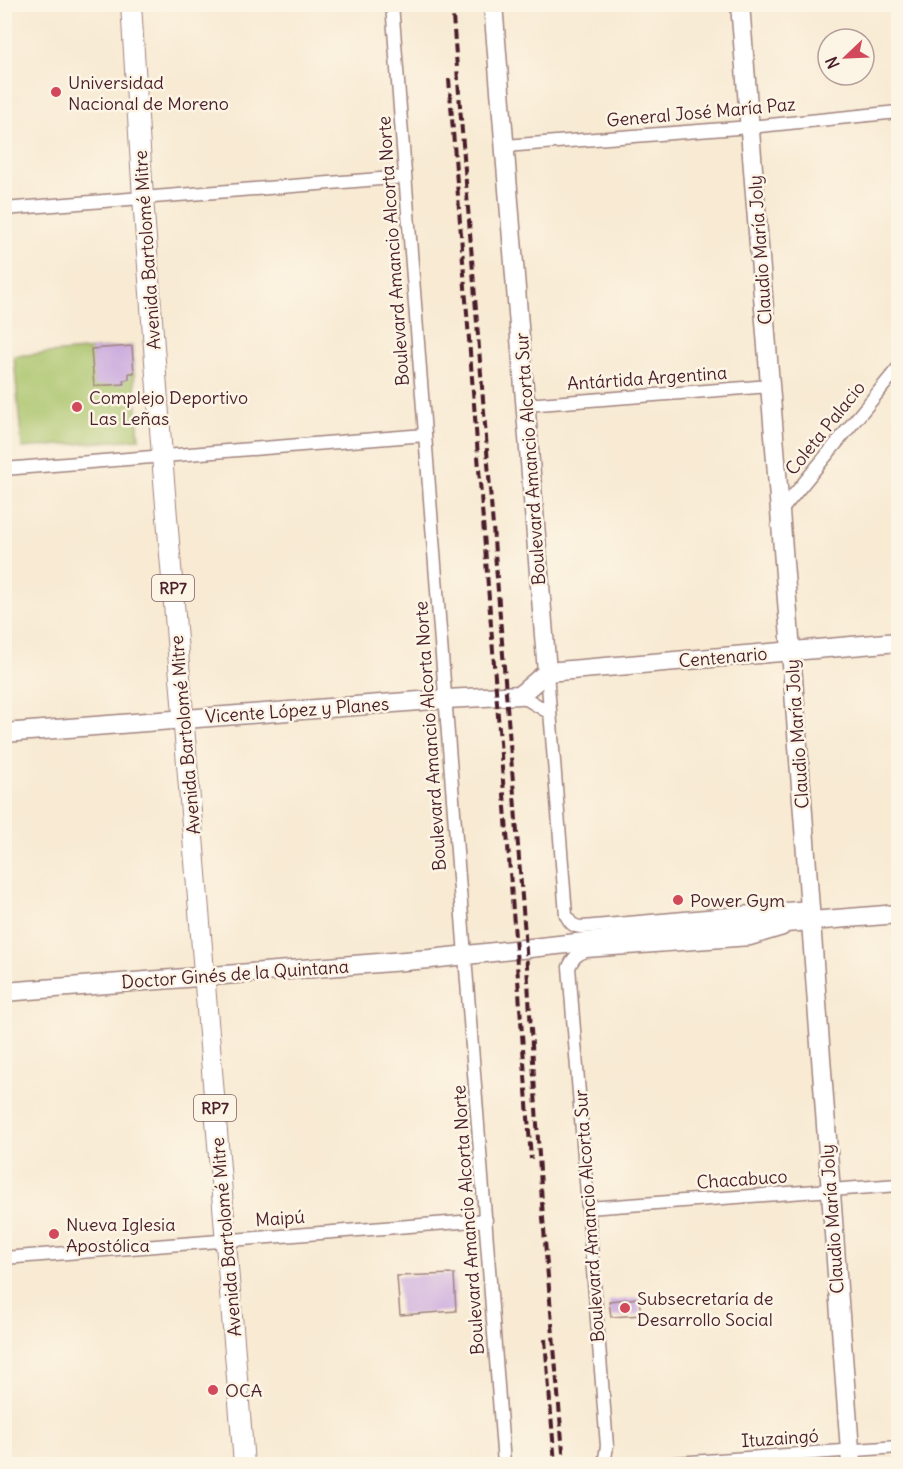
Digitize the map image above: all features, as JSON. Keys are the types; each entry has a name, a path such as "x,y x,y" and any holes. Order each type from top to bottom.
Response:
{"main road":[{"name":"Avenida Bartolomé Mitre","path":"131,4 162,456 244,1464"}],"street":[{"name":"Boulevard Amancio Alcorta Norte","path":"392,4 504,1464"},
{"name":"Boulevard Amancio Alcorta Sur","path":"493,4 566,915 569,922 576,927 583,927 810,914"},
{"name":"Claudio María Joly","path":"740,4 791,651 850,1458"},
{"name":"General José María Paz","path":"505,146 750,127 898,112"},
{"path":"4,209 405,177"},
{"name":"Coleta Palacio","path":"780,512 898,368"},
{"name":"Antártida Argentina","path":"526,405 770,386"},
{"path":"4,469 425,435"},
{"name":"Centenario","path":"547,672 898,642"},
{"path":"547,672 520,695 550,713"},
{"name":"Vicente López y Planes","path":"4,733 520,695"},
{"name":"Boulevard Amancio Alcorta Sur","path":"604,1464 607,1446 570,967 578,954 586,951 750,939 810,914"},
{"name":"Doctor Ginés de la Quintana","path":"4,992 465,956 810,914 898,914"},
{"name":"Chacabuco","path":"588,1208 898,1185"},
{"name":"Maipú","path":"4,1258 486,1220"},
{"name":"Ituzaingó","path":"663,1464 850,1458 898,1447"}],"green space":[{"name":"Complejo Deportivo Las Leñas","path":"132,346 139,439 22,448 14,356"}],"building":[{"path":"132,346 134,373 129,373 129,379 123,380 124,384 94,386 91,349"},
{"path":"454,1274 456,1311 400,1315 397,1276"},
{"name":"Subsecretaría de Desarrollo Social","path":"639,1298 641,1315 611,1317 609,1301"}],"railway":[{"path":"452,4 525,935 543,1218 564,1464"},
{"path":"449,79 531,1159"},
{"path":"545,1339 555,1464"}],"place":[{"name":"Universidad Nacional de Moreno","path":"56,92"},
{"name":"Complejo Deportivo Las Leñas","path":"77,407"},
{"name":"Power Gym","path":"678,900"},
{"name":"Nueva Iglesia Apostólica","path":"54,1234"},
{"name":"Subsecretaría de Desarrollo Social","path":"625,1308"},
{"name":"OCA","path":"213,1390"}]}
